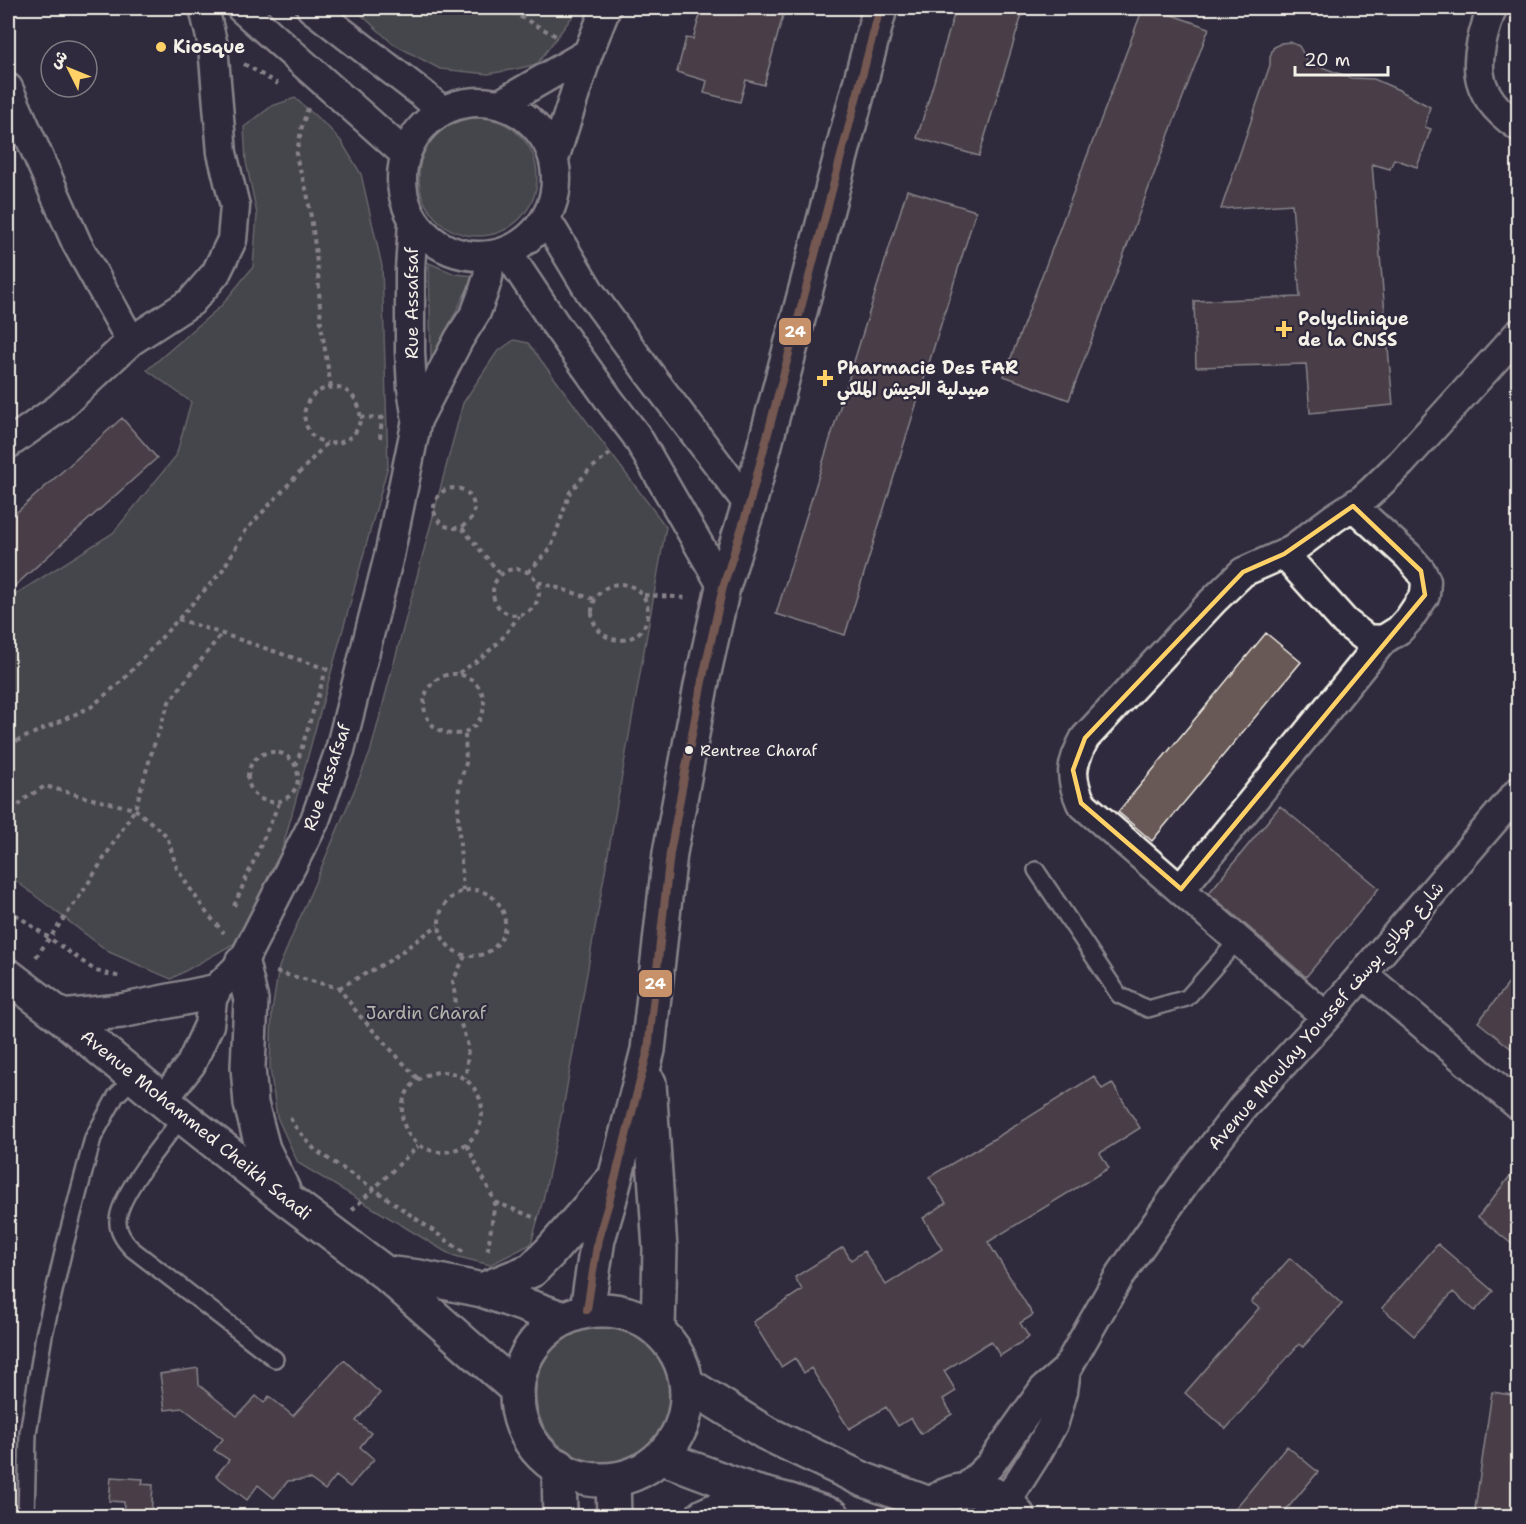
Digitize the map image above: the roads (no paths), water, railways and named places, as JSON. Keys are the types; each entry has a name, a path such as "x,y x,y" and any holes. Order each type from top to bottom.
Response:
{"main road":[{"path":"575,1315 598,1239 648,1050 670,853 701,686 722,593 749,505 880,8"},
{"path":"242,963 251,1000 248,1067 251,1104 263,1149 288,1200"},
{"name":"Avenue Mohammed Cheikh Saadi","path":"13,979 288,1200 385,1273 515,1388"},
{"path":"62,1017 121,1011 213,992"},
{"path":"648,1050 660,1249 658,1330"},
{"path":"482,1290 532,1270 615,1177"},
{"name":"Avenue Mohammed Cheikh Saadi","path":"385,1273 430,1279 482,1290 575,1315"},
{"path":"625,1312 658,1330 677,1354 687,1384 682,1423 661,1457 638,1472 613,1480 573,1476 537,1448 525,1432 517,1407 515,1388 527,1353 547,1329 575,1315 625,1312"},
{"path":"687,1384 764,1432 927,1511 947,1495 964,1490 986,1492 1012,1509"},
{"path":"661,1457 755,1492 833,1516"},
{"path":"558,1466 560,1516"},
{"path":"613,1480 614,1516"},
{"path":"703,1516 755,1492"}],"street":[{"path":"8,444 59,408 131,340 190,302 216,273 232,240 235,206 222,153 213,46 204,8"},
{"path":"241,8 405,154"},
{"path":"311,8 442,111"},
{"path":"554,159 588,53 606,8"},
{"path":"1492,8 1483,33 1478,70 1490,101 1505,117 1518,126"},
{"path":"500,104 588,53"},
{"path":"8,88 76,244 131,340"},
{"path":"480,101 500,104 524,116 543,135 554,159 556,190 546,219 529,239 498,254 461,255 434,243 413,222 405,206 401,189 401,171 405,154 419,129 442,111 460,104 480,101"},
{"path":"546,219 590,292 749,505"},
{"name":"Rue Assafsaf","path":"413,222 410,270 410,352 417,420"},
{"path":"498,254 559,330 636,435 722,593"},
{"name":"Rue Assafsaf","path":"213,992 242,963 315,820 340,750 389,556 417,420 459,339 476,312 498,254"},
{"path":"1326,1017 1081,803 1075,789 1073,770 1076,756 1085,738 1235,579 1243,572 1284,554 1374,489 1401,463 1518,334"},
{"path":"1181,889 1383,640 1399,630 1425,596 1426,581 1408,556 1353,506"},
{"path":"1284,554 1345,622 1367,639 1383,640"},
{"name":"Avenue Moulay Youssef شارع مولاي يوسف","path":"964,1490 990,1465 1043,1390 1066,1370 1119,1277 1186,1181 1243,1107 1326,1017 1518,792"},
{"path":"1363,974 1518,1105"},
{"path":"173,1108 209,1025 213,992"},
{"name":"Avenue Moulay Youssef شارع مولاي يوسف","path":"1012,1509 1037,1453 1054,1422 1066,1370"}],"lane":[{"path":"1036,870 1119,994 1148,1010 1187,998 1238,940"},
{"path":"26,1516 28,1433 44,1335 65,1244 93,1138 116,1096 135,1077"},
{"path":"173,1108 164,1139 122,1205 118,1227 123,1239 132,1249 275,1359"}],"place":[{"name":"Kiosque","path":"161,47"},
{"name":"Polyclinique de la CNSS","path":"1284,329"},
{"name":"Pharmacie Des FAR صيدلية الجيش الملكي","path":"825,378"},
{"name":"Rentree Charaf","path":"689,750"}],"park label":[{"name":"Jardin Charaf","path":"426,1013"}]}
